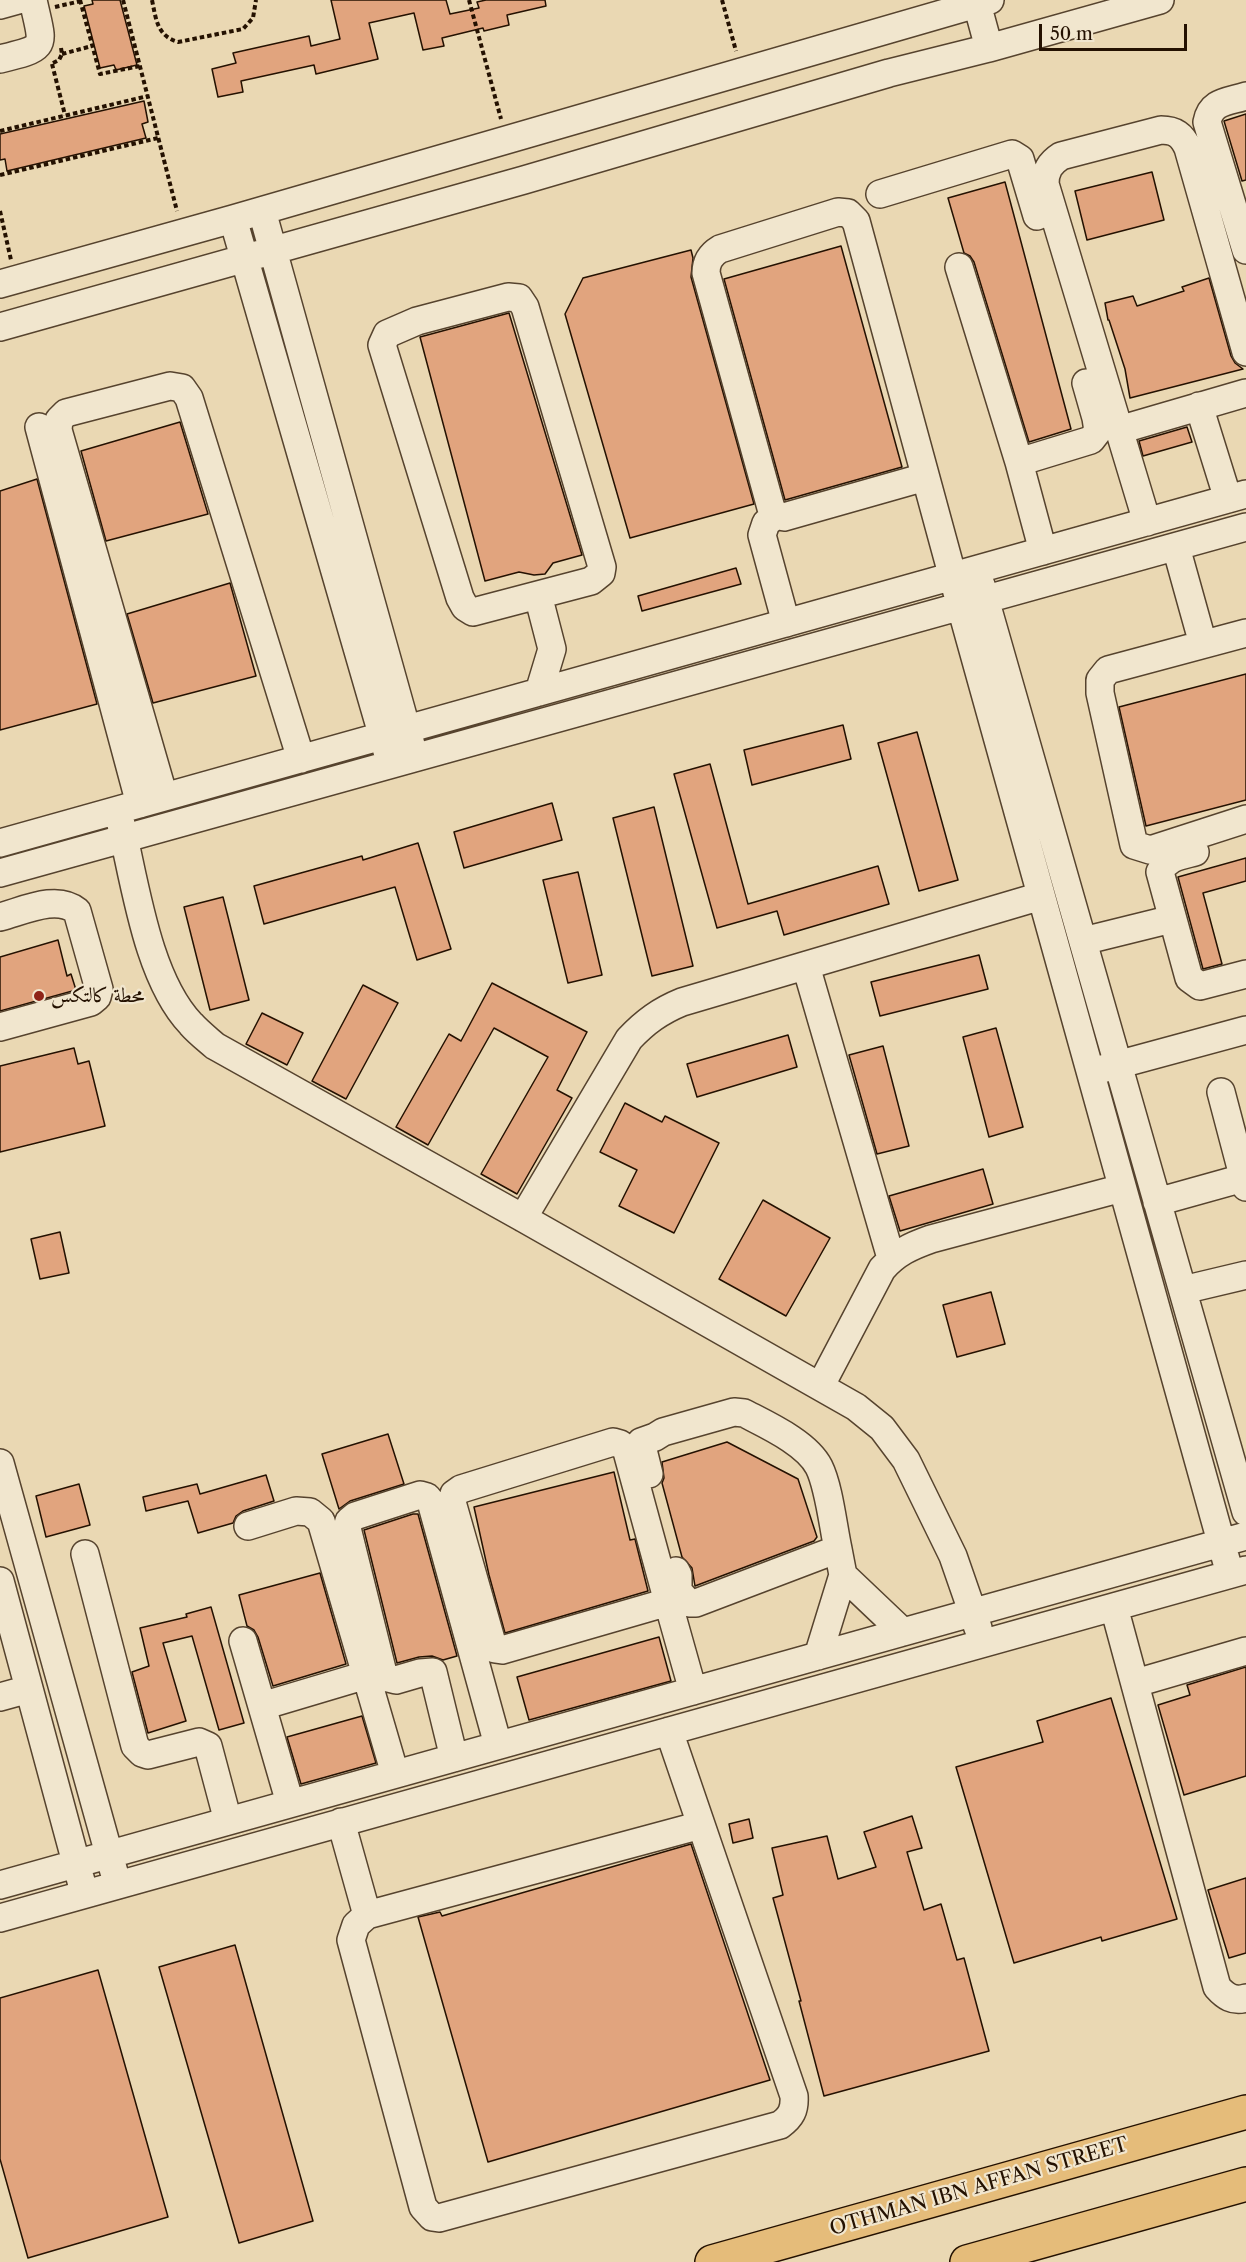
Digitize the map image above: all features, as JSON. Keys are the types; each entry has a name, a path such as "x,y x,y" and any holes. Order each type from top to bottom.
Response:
{"main road":[{"name":"OTHMAN IBN AFFAN STREET","path":"712,2262 1246,2112"},
{"path":"967,2262 1246,2184"}],"street":[{"path":"0,5 18,0"},
{"path":"0,327 513,184 889,73 989,48 1160,0"},
{"path":"0,284 262,211 878,32 945,6 981,1 989,48"},
{"path":"0,58 27,53 40,44 42,4"},
{"path":"945,6 957,56"},
{"path":"878,32 889,73"},
{"path":"1246,96 1217,105 1209,111 1207,122 1246,250"},
{"path":"1147,522 1045,184 1048,167 1061,156 1161,130 1175,132 1180,136 1188,148 1246,352"},
{"path":"880,194 1008,154 1015,154 1020,159 1098,431 1091,440 1019,462"},
{"path":"262,211 394,733"},
{"path":"0,1918 1238,1572 1234,1540 1122,1188 1041,896 965,572 925,477 856,221 848,213 838,212 713,253 706,266 706,273 771,508 776,514 784,517 925,477"},
{"path":"232,219 402,761"},
{"path":"959,267 1019,462 1043,551"},
{"path":"508,297 519,298 523,302 602,567 597,578 591,581 538,595 473,612 462,603 382,345 387,334 417,321 508,297"},
{"path":"301,759 189,398 182,388 170,386 66,413 59,420 58,430 141,804 124,838 150,948 170,995 190,1023 215,1046 821,1385 856,1407 882,1428 906,1460 953,1556 983,1643"},
{"path":"1119,430 1246,393"},
{"path":"0,843 1237,497 1199,406"},
{"path":"39,427 141,804"},
{"path":"776,514 766,523 762,535 786,623"},
{"path":"0,873 1246,527"},
{"path":"1176,547 1203,644"},
{"path":"538,595 552,649 539,692"},
{"path":"973,604 1083,941 1246,1512"},
{"path":"1246,633 1108,669 1100,680 1100,693 1134,845 1150,850 1246,819"},
{"path":"552,649 593,677"},
{"path":"1246,838 1173,858 1164,862 1160,872 1192,982 1200,986 1246,974"},
{"path":"523,1218 629,1039 644,1023 662,1010 682,1002 1041,896"},
{"path":"0,917 56,903 71,906 77,911 99,989 97,997 91,1002 0,1028"},
{"path":"1083,941 1172,919"},
{"path":"806,966 891,1258"},
{"path":"1090,1072 1246,1030"},
{"path":"1157,1202 1245,1182 1221,1092"},
{"path":"821,1385 878,1276 891,1258 903,1250 931,1239 1122,1188"},
{"path":"1183,1290 1246,1275"},
{"path":"818,1656 843,1575 838,1549 819,1466 807,1450 752,1417 734,1412 663,1432 640,1442 672,1566 678,1575 678,1591 689,1603 696,1603 838,1549"},
{"path":"668,1602 502,1650 495,1649 452,1502 454,1494 461,1489 613,1443 626,1448 693,1691"},
{"path":"0,1463 118,1885"},
{"path":"454,1758 433,1672 396,1680 384,1677 347,1528 349,1521 356,1516 420,1495 427,1497 431,1502 498,1745"},
{"path":"248,1526 296,1511 310,1512 321,1521 395,1774"},
{"path":"0,1885 1234,1540"},
{"path":"85,1554 135,1746 148,1755 199,1742 208,1746 228,1821"},
{"path":"843,1575 903,1632"},
{"path":"1,1589 84,1894"},
{"path":"1114,1607 1217,1987 1231,1998 1239,2000 1246,1998"},
{"path":"243,1641 290,1803"},
{"path":"1136,1683 1246,1651"},
{"path":"262,1706 366,1675"},
{"path":"0,1696 29,1689"},
{"path":"669,1731 794,2096 795,2107 780,2125 439,2218 432,2217 423,2207 351,1940 356,1924 367,1915 701,1825"},
{"path":"341,1822 367,1915"}],"path":[{"path":"123,0 183,233"},
{"path":"152,0 159,28 170,40 178,42 243,29 253,18 256,0"},
{"path":"469,0 506,140"},
{"path":"722,0 741,72"},
{"path":"42,4 81,1 100,74 140,66"},
{"path":"62,54 92,46"},
{"path":"52,64 65,116"},
{"path":"0,131 148,96"},
{"path":"0,175 159,138"}],"building":[{"path":"92,0 120,0 137,65 116,70 114,65 100,68 84,6 93,4"},
{"path":"331,0 446,0 450,14 479,8 477,2 486,0 545,0 546,6 507,15 509,25 484,31 483,28 442,38 444,46 423,50 414,13 369,23 378,59 316,74 314,65 241,81 243,92 218,97 212,69 236,63 233,53 309,36 311,46 340,39"},
{"path":"144,101 148,122 142,124 146,138 7,171 5,159 0,160 0,134"},
{"path":"1246,114 1246,180 1242,181 1224,121"},
{"path":"1152,172 1164,220 1087,240 1075,191"},
{"path":"1005,182 1071,429 1029,442 974,262 964,253 948,198"},
{"path":"841,246 902,467 785,500 724,279"},
{"path":"691,250 693,258 691,277 754,504 630,538 565,314 583,278"},
{"path":"1209,278 1231,356 1235,363 1243,369 1130,398 1125,369 1108,320 1105,303 1133,296 1137,306 1184,291 1182,287"},
{"path":"509,313 582,555 553,563 545,574 534,575 519,572 485,581 420,337"},
{"path":"180,422 208,514 106,541 81,451"},
{"path":"1187,427 1192,442 1143,456 1139,441"},
{"path":"37,479 97,704 0,730 0,491"},
{"path":"736,568 741,584 642,611 638,596"},
{"path":"230,583 256,676 153,703 127,614"},
{"path":"1246,674 1246,800 1146,826 1119,707"},
{"path":"843,725 851,759 752,785 744,750"},
{"path":"917,732 958,880 919,891 878,743"},
{"path":"710,764 748,904 878,866 889,904 784,935 777,911 717,928 674,774"},
{"path":"552,803 562,840 464,868 454,832"},
{"path":"654,807 693,966 652,976 613,818"},
{"path":"418,843 451,949 417,960 395,887 264,924 254,886 362,856 363,860"},
{"path":"1246,858 1246,881 1203,893 1222,964 1203,969 1178,877"},
{"path":"578,872 602,975 568,983 543,880"},
{"path":"223,897 249,1000 210,1010 184,907"},
{"path":"58,940 67,976 71,974 76,990 0,1011 0,957"},
{"path":"979,955 988,989 880,1016 871,982"},
{"path":"492,983 587,1032 557,1090 572,1098 517,1194 481,1174 548,1057 494,1028 428,1145 396,1127 449,1034 461,1041"},
{"path":"363,985 398,1003 346,1099 312,1081"},
{"path":"262,1013 303,1033 287,1065 246,1044"},
{"path":"996,1028 1023,1127 989,1137 963,1037"},
{"path":"788,1035 797,1067 697,1097 687,1064"},
{"path":"883,1046 909,1146 877,1154 849,1055"},
{"path":"74,1048 78,1064 89,1061 105,1126 0,1152 0,1066"},
{"path":"625,1103 662,1122 665,1116 719,1143 674,1233 619,1206 637,1170 600,1152"},
{"path":"983,1169 993,1204 900,1231 889,1196"},
{"path":"763,1200 830,1238 786,1316 719,1279"},
{"path":"60,1232 69,1273 40,1279 31,1239"},
{"path":"991,1292 1005,1344 957,1357 943,1305"},
{"path":"388,1434 404,1484 350,1501 339,1509 322,1454"},
{"path":"727,1442 798,1479 817,1537 814,1541 695,1586 692,1568 682,1557 662,1483 664,1478 662,1462"},
{"path":"614,1472 630,1540 635,1539 648,1591 505,1633 474,1507"},
{"path":"266,1475 274,1501 243,1511 236,1516 233,1523 198,1533 188,1501 146,1511 143,1497 197,1484 200,1494"},
{"path":"79,1484 90,1525 46,1537 36,1496"},
{"path":"418,1514 457,1656 443,1660 432,1656 419,1657 397,1663 364,1530"},
{"path":"320,1573 346,1664 273,1686 258,1637 254,1630 247,1626 239,1595"},
{"path":"211,1607 244,1723 219,1730 192,1636 163,1643 186,1721 148,1733 132,1672 149,1666 140,1628 187,1617 186,1614"},
{"path":"659,1637 671,1681 529,1720 517,1677"},
{"path":"1246,1667 1246,1776 1184,1795 1158,1705 1190,1695 1187,1685"},
{"path":"1111,1698 1177,1919 1102,1941 1101,1937 1014,1963 956,1767 1043,1742 1037,1721"},
{"path":"362,1716 376,1763 301,1784 287,1737"},
{"path":"912,1816 922,1848 907,1852 924,1910 941,1904 957,1960 964,1958 989,2051 824,2096 773,1898 783,1895 772,1848 827,1836 838,1879 876,1867 864,1832"},
{"path":"749,1819 753,1838 733,1843 729,1824"},
{"path":"691,1844 770,2080 488,2162 418,1917 440,1912 442,1916"},
{"path":"1246,1878 1246,1953 1229,1958 1208,1890"},
{"path":"235,1945 313,2221 239,2243 159,1967"},
{"path":"98,1970 168,2217 28,2258 0,2159 0,1998"}],"place":[{"name":"محطة كالتكس","path":"39,996"}]}
